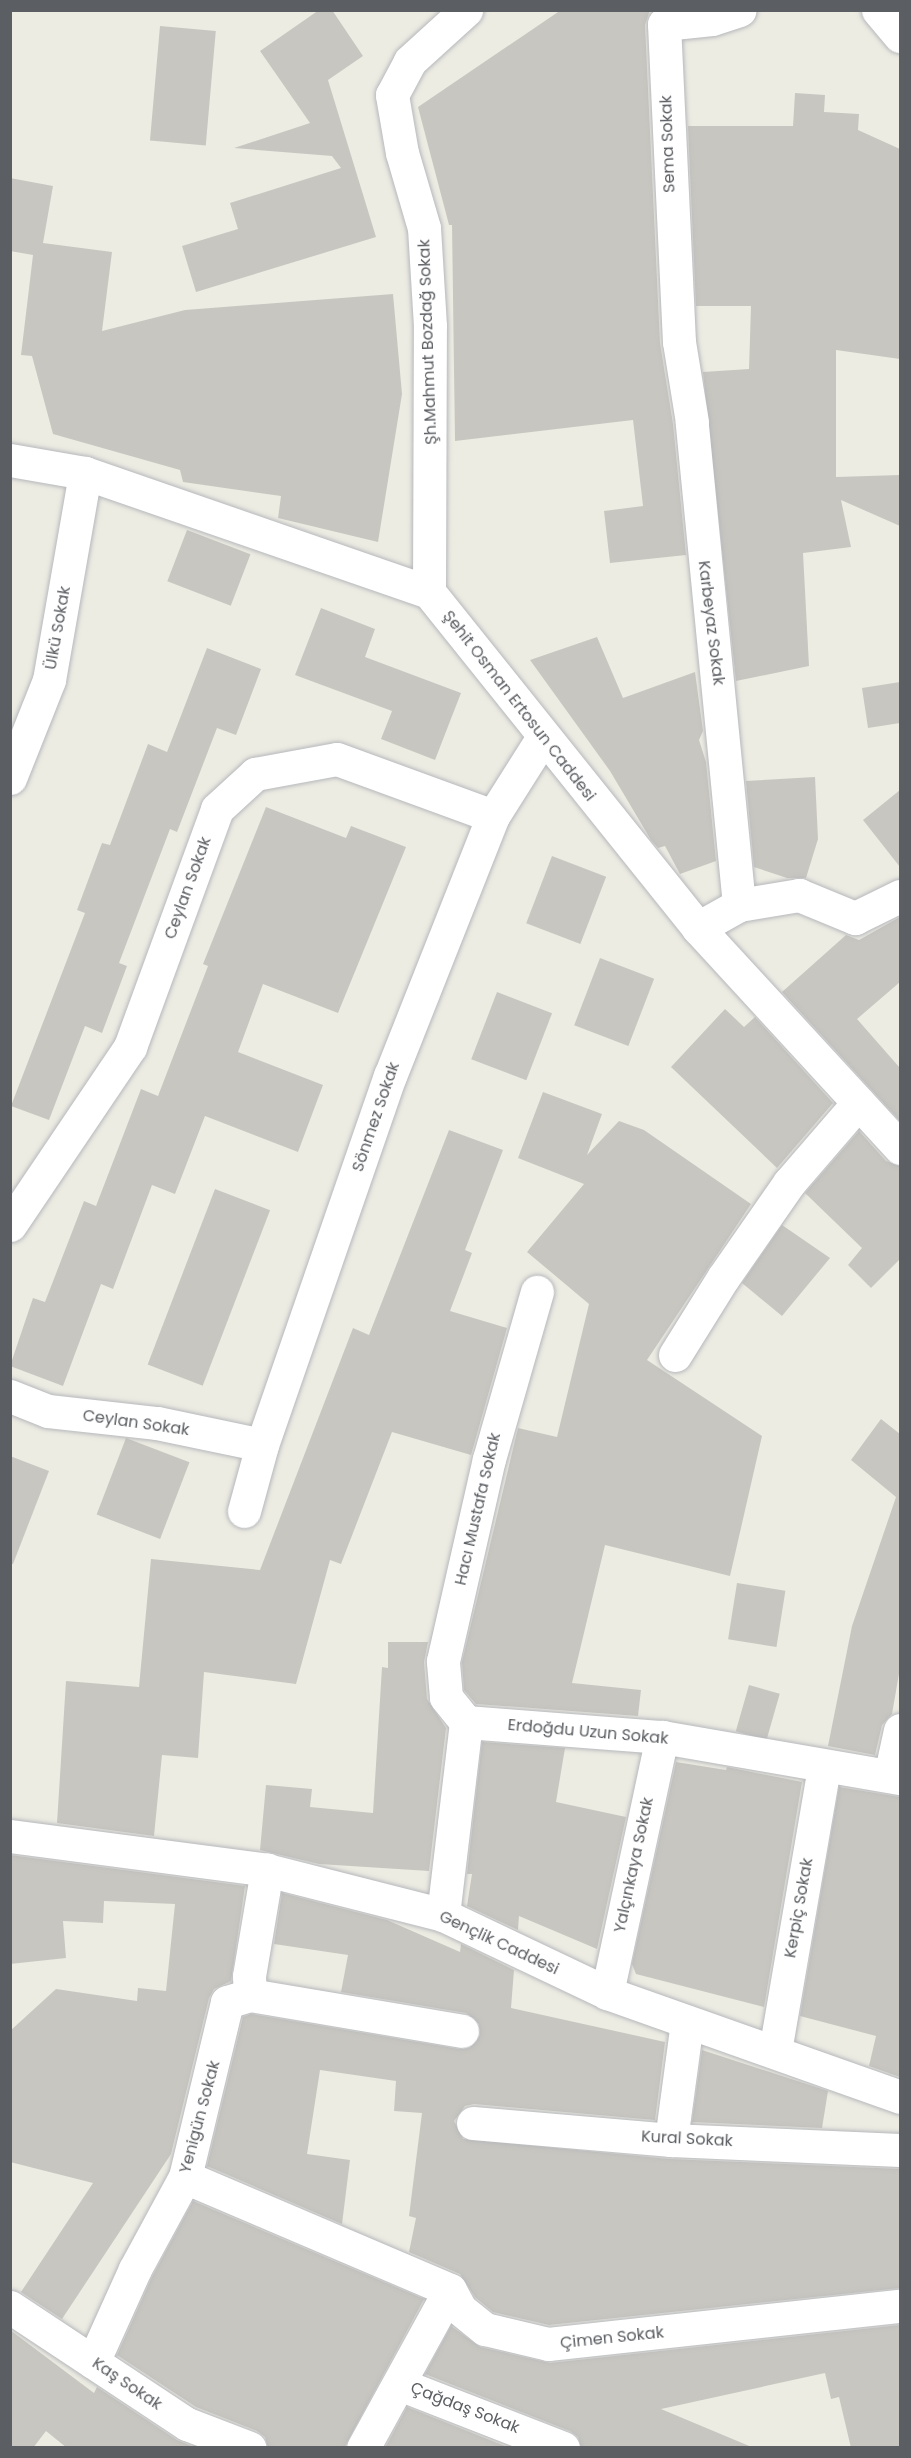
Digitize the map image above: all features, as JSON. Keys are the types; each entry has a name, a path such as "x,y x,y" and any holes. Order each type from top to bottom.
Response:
{"street":[{"name":"Şh.Mahmut Bozdağ Sokak","path":"429,592 430,361 424,228 402,153 392,95 410,61 466,10"},
{"name":"Sema Sokak","path":"679,342 663,24 712,19 740,10"},
{"path":"878,10 900,36"},
{"name":"Karbeyaz Sokak","path":"679,342 692,422 739,905"},
{"path":"10,460 85,473 429,592"},
{"name":"Ülkü Sokak","path":"10,777 49,680 85,473"},
{"name":"Şehit Osman Ertosun Caddesi","path":"429,592 698,928 900,1148"},
{"name":"Sönmez Sokak","path":"244,1511 262,1445 390,1076 493,816 543,737"},
{"name":"Ceylan Sokak","path":"10,1225 130,1047 216,809 255,774 337,759 493,816"},
{"path":"698,928 739,905 799,895 855,918 900,896"},
{"path":"675,1355 789,1183 858,1103"},
{"name":"Hacı Mustafa Sokak","path":"466,1722 446,1697 443,1661 489,1459 537,1292"},
{"name":"Ceylan Sokak","path":"10,1396 48,1411 156,1423 262,1445"},
{"path":"444,1915 466,1722"},
{"name":"Erdoğdu Uzun Sokak","path":"466,1722 662,1737 895,1777"},
{"path":"895,1777 900,1730"},
{"name":"Yalçınkaya Sokak","path":"607,1993 662,1737"},
{"name":"Kerpiç Sokak","path":"775,2051 824,1766"},
{"name":"Gençlik Caddesi","path":"10,1836 267,1870 444,1915 607,1993 900,2097"},
{"path":"267,1870 249,1976 250,1995 462,2031"},
{"name":"Yenigün Sokak","path":"93,2362 135,2269 185,2177 227,2002 250,1995"},
{"path":"671,2140 687,2022"},
{"name":"Kural Sokak","path":"473,2123 671,2140 900,2150"},
{"path":"185,2177 450,2290 363,2448"},
{"name":"Çimen Sokak","path":"450,2290 460,2309 485,2329 548,2344 900,2306"},
{"name":"Kaş Sokak","path":"10,2307 187,2424 250,2448"},
{"name":"Çağdaş Sokak","path":"399,2384 563,2448"}],"building":[{"path":"319,10 332,10 363,56 328,80 376,237 196,292 182,246 238,229 230,203 341,168 332,156 234,148 310,123 260,51"},
{"path":"561,10 650,10 645,25 660,343 673,424 686,555 610,563 604,511 643,506 633,420 455,441 452,225 449,225 418,107"},
{"path":"160,26 216,31 206,145 150,141"},
{"path":"795,93 825,95 824,112 859,114 858,130 900,149 900,359 836,350 836,477 900,475 900,526 841,500 851,547 803,553 809,666 736,681 703,372 749,369 751,306 696,306 688,126 793,126"},
{"path":"10,178 53,186 43,243 112,252 102,331 185,310 393,294 402,394 378,542 278,518 281,496 183,482 180,470 53,434 32,356 21,355 33,255 10,251"},
{"path":"187,530 250,554 231,606 167,581"},
{"path":"321,608 375,629 365,657 461,693 435,760 381,739 392,711 295,675"},
{"path":"597,637 623,698 695,672 703,731 699,740 706,762 716,861 680,874 665,846 658,848 651,840 610,771 530,660"},
{"path":"207,648 261,669 236,735 217,728 177,832 170,829 119,963 127,966 102,1033 85,1026 49,1120 11,1106 85,913 77,910 102,843 110,845 148,744 167,752"},
{"path":"900,682 900,723 868,728 862,688"},
{"path":"815,777 818,839 806,878 787,878 754,867 746,781"},
{"path":"900,790 900,867 863,820"},
{"path":"266,807 346,838 351,826 406,847 338,1013 263,984 238,1052 323,1085 298,1152 205,1116 175,1194 152,1185 113,1289 101,1284 63,1386 10,1366 33,1298 45,1302 84,1201 96,1206 141,1089 158,1096 208,966 203,964"},
{"path":"552,856 606,877 580,944 526,923"},
{"path":"900,917 900,982 857,1019 900,1068 900,1121 782,992 846,935 859,940"},
{"path":"600,958 654,979 628,1046 574,1025"},
{"path":"497,992 552,1013 526,1080 471,1059"},
{"path":"725,1009 744,1027 755,1017 833,1103 777,1168 671,1067"},
{"path":"543,1092 602,1114 587,1155 619,1121 644,1130 751,1204 647,1360 762,1436 730,1576 605,1545 572,1683 641,1690 638,1716 476,1704 464,1690 462,1662 518,1428 557,1437 589,1304 527,1252 584,1184 518,1158"},
{"path":"449,1130 503,1150 465,1250 472,1253 450,1311 507,1328 471,1455 392,1432 341,1564 330,1560 296,1684 204,1672 198,1758 162,1755 154,1836 57,1823 66,1681 139,1687 151,1559 260,1570 353,1328 369,1335"},
{"path":"859,1131 886,1161 900,1166 900,1259 871,1288 848,1265 862,1248 805,1193"},
{"path":"215,1189 270,1210 203,1386 148,1365"},
{"path":"782,1225 830,1258 782,1316 742,1283"},
{"path":"881,1419 900,1434 900,1668 892,1714 882,1725 875,1755 828,1746 852,1626 896,1497 851,1460"},
{"path":"126,1438 189,1462 160,1539 97,1515"},
{"path":"10,1456 49,1471 13,1564 10,1564"},
{"path":"737,1583 785,1591 776,1647 728,1639"},
{"path":"388,1642 428,1642 424,1662 427,1699 446,1728 429,1871 319,1864 260,1850 266,1785 312,1789 310,1807 373,1813 382,1667 388,1668"},
{"path":"749,1685 780,1694 767,1740 736,1731"},
{"path":"482,1742 565,1748 556,1802 626,1817 597,1949 519,1916 518,1930 467,1906 472,1874 467,1874"},
{"path":"676,1762 726,1770 727,1767 802,1782 764,2007 636,1974 632,1964"},
{"path":"839,1787 900,1797 900,2077 869,2066 876,2036 800,2016"},
{"path":"10,1855 245,1886 231,1981 214,1989 209,1998 171,2154 62,2319 21,2292 93,2183 10,2162 10,2031 56,1989 137,2001 138,1988 166,1991 175,1904 104,1901 103,1923 63,1921 66,1958 10,1964"},
{"path":"282,1893 387,1920 460,1952 461,1944 514,1970 511,2008 665,2042 655,2120 474,2104 465,2106 454,2121 463,2139 669,2159 900,2169 900,2288 549,2325 493,2312 475,2297 460,2274 409,2252 416,2218 409,2216 422,2113 394,2111 396,2081 320,2070 307,2154 350,2160 342,2224 207,2166 243,2017 251,2014 459,2049 469,2048 480,2035 479,2024 466,2013 341,1992 348,1955 274,1944"},
{"path":"702,2050 828,2091 822,2128 692,2122"},
{"path":"193,2201 424,2299 344,2448 268,2448 265,2437 257,2431 196,2407 117,2355 152,2277"},
{"path":"900,2325 900,2448 851,2448 839,2397 831,2399 825,2373 661,2409 754,2448 581,2448 578,2437 570,2431 425,2374 451,2326 480,2347 550,2363"},
{"path":"10,2330 94,2393 97,2387 177,2440 196,2448 67,2448 46,2431 33,2448 10,2448"},
{"path":"407,2407 510,2448 385,2448"}]}
